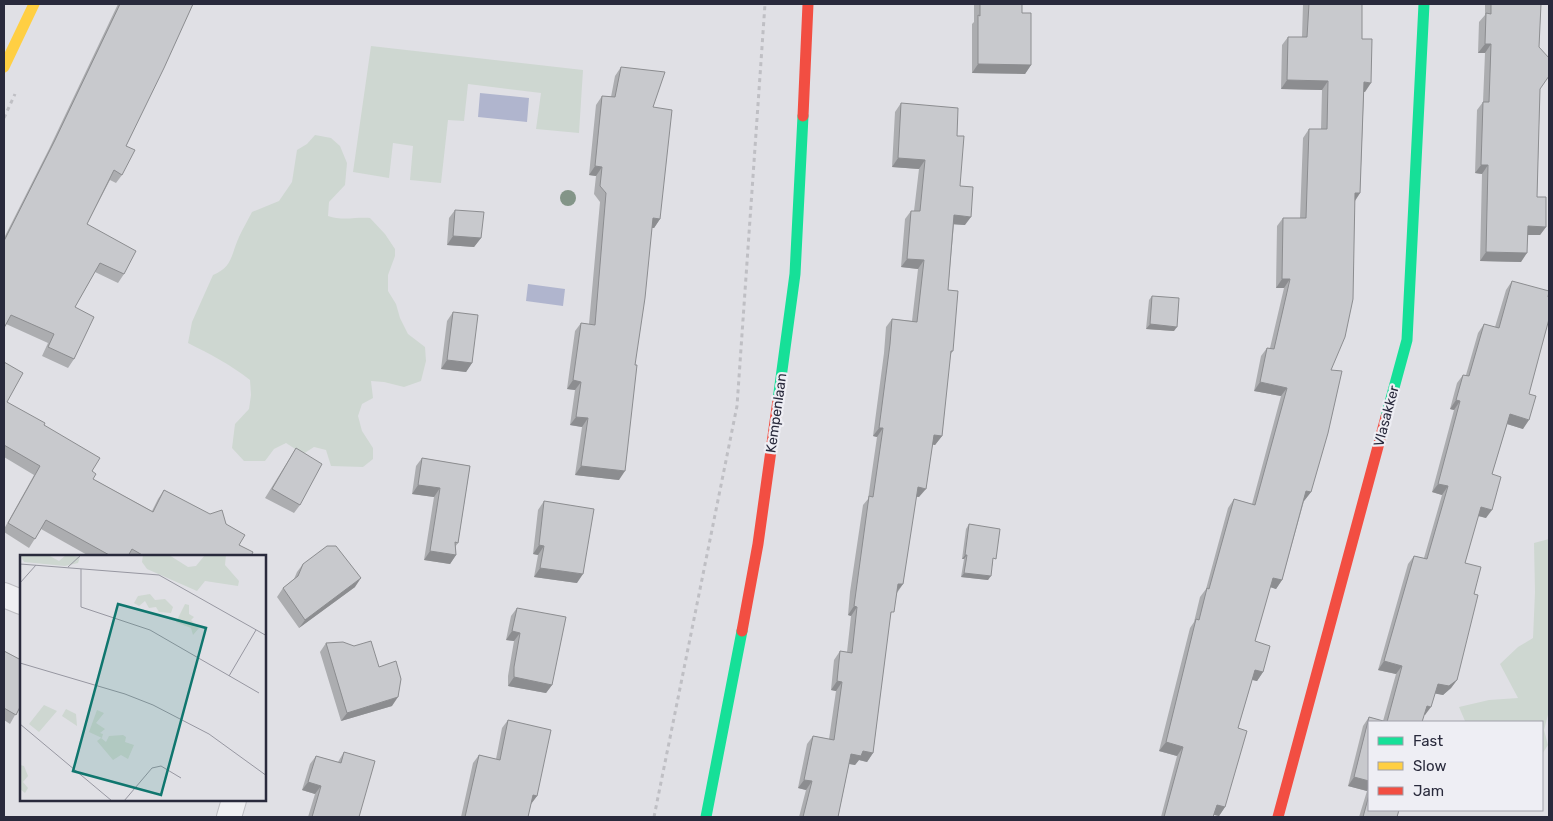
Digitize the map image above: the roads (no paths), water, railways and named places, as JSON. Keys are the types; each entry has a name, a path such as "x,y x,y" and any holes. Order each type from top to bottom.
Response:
{"street":[{"path":"4,67 34,4"},
{"name":"Kempenlaan","path":"706,817 758,544 795,274 808,4"},
{"name":"Vlasakker","path":"1278,817 1407,340 1424,4"},
{"path":"4,595 20,602"},
{"path":"229,817 234,801"}],"water":[{"path":"480,93 529,98 527,122 478,117"},
{"path":"528,284 565,289 563,306 526,301"}]}
